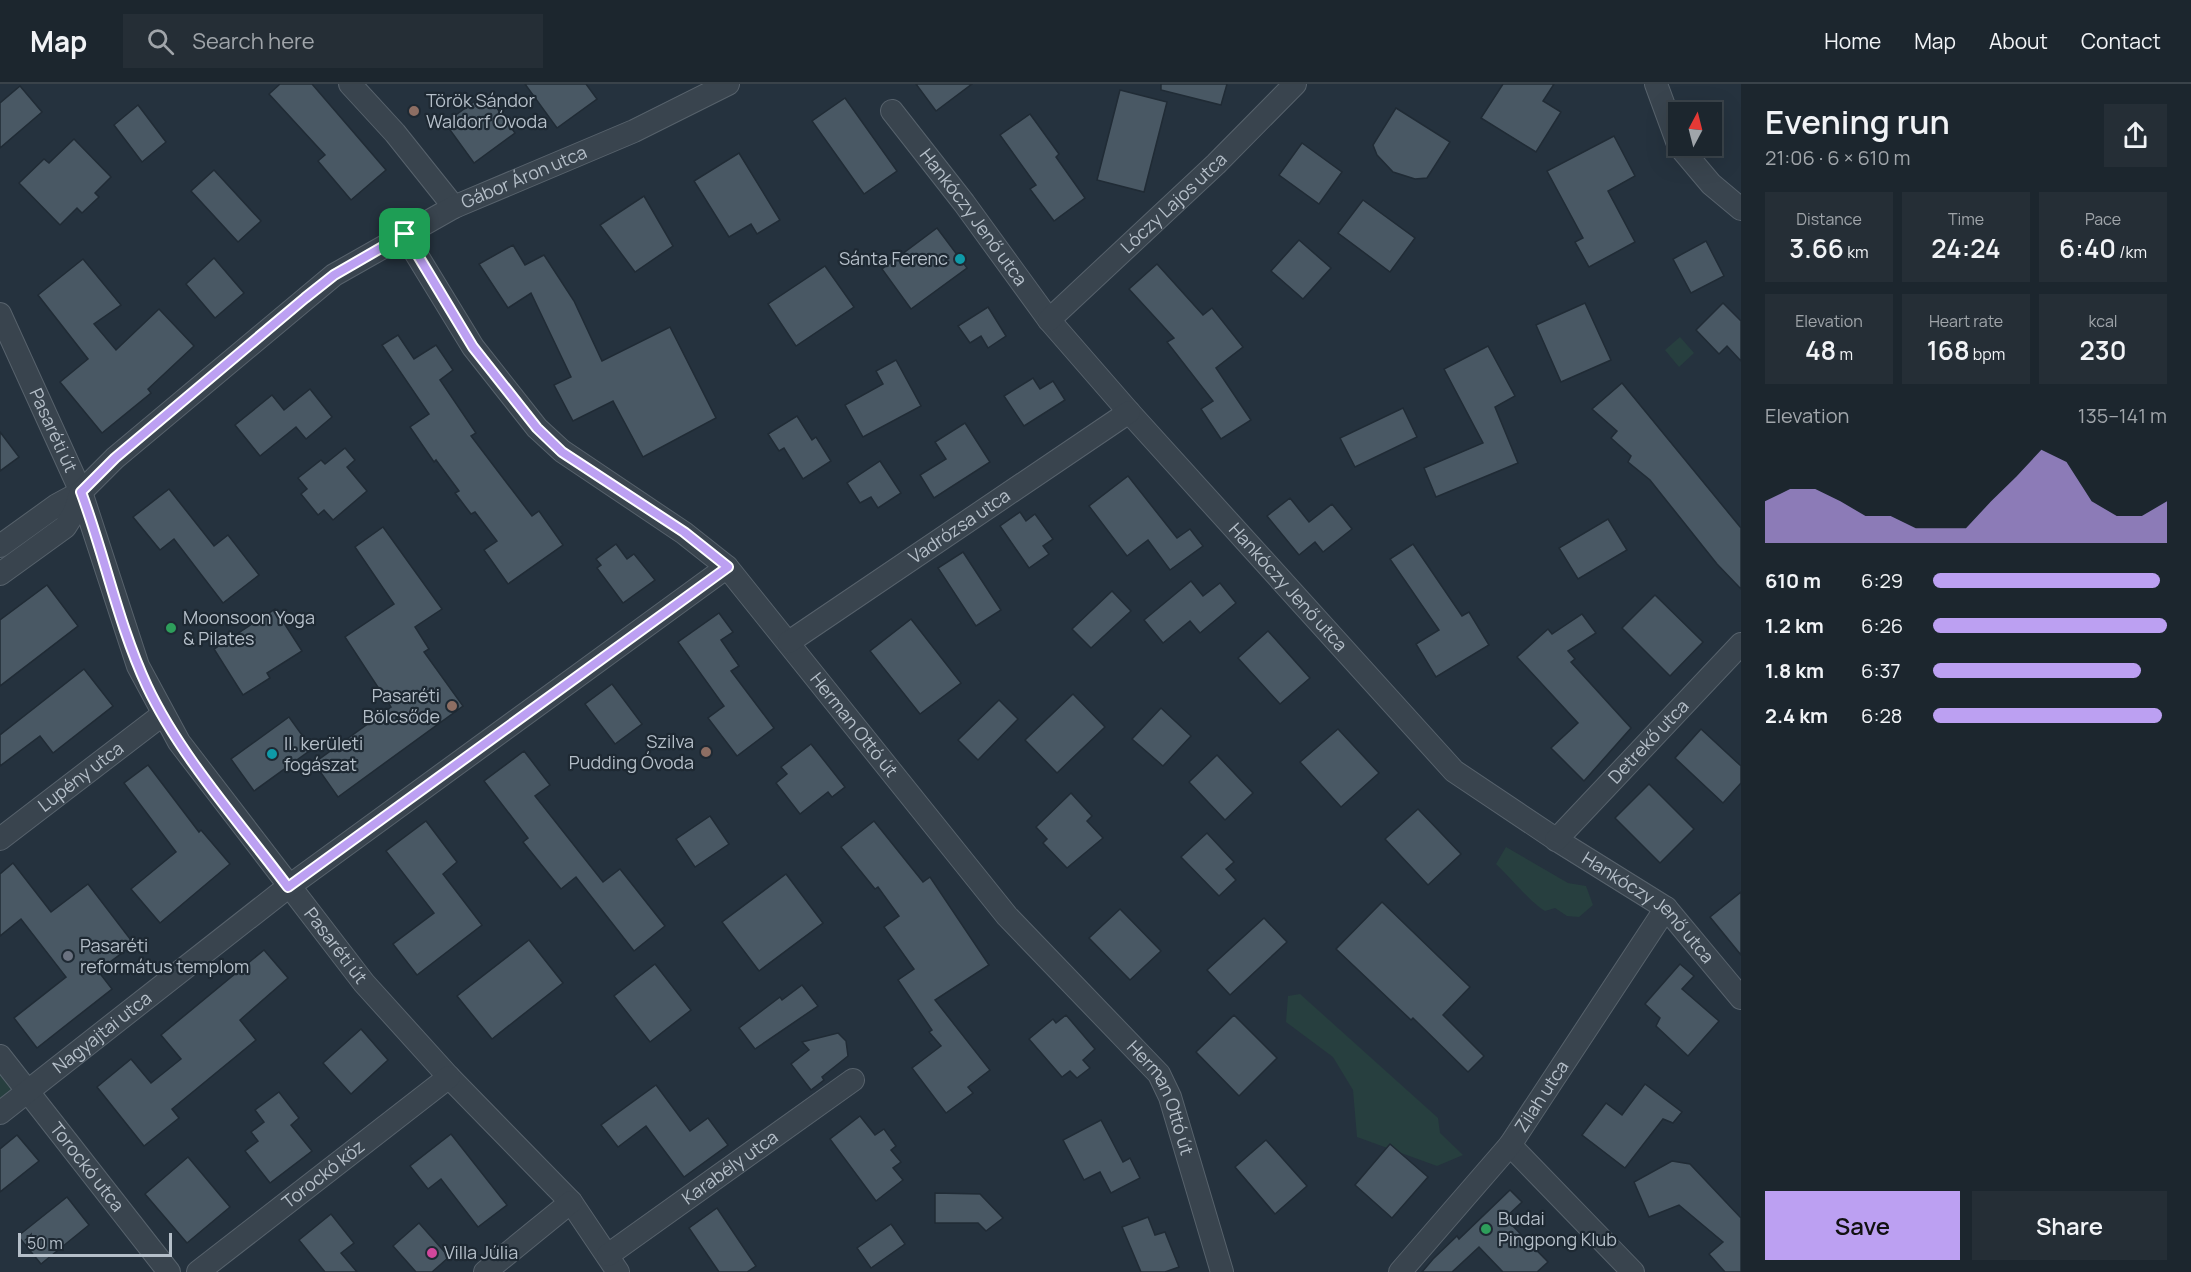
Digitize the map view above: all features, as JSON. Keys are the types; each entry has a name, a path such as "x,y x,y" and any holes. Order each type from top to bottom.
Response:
{"street":[{"path":"350,84 395,133 454,207"},
{"name":"Gábor Áron utca","path":"0,546 81,492 115,458 334,275 454,207 634,131 728,84"},
{"name":"Lóczy Lajos utca","path":"1048,320 1216,164 1295,84"},
{"path":"1656,84 1668,116"},
{"name":"Hankóczy Jenő utca","path":"892,111 964,203 1048,320 1454,771 1556,840 1666,908 1741,999"},
{"path":"1688,156 1711,184 1741,209"},
{"name":"Herman Ottó út","path":"405,234 473,347 537,428 562,452 684,532 728,567 1007,916 1159,1074 1170,1097 1222,1272"},
{"name":"Pasaréti út","path":"0,314 81,492 135,657 162,715 179,742 288,887 364,983 449,1077 571,1202 613,1263"},
{"name":"Vadrózsa utca","path":"789,642 1129,412"},
{"name":"Gábor Áron utca","path":"0,574 65,527 74,513 81,492"},
{"name":"Nagyajtai utca","path":"0,1113 288,887 728,567"},
{"name":"Detrekő utca","path":"1556,840 1741,644"},
{"name":"Lupény utca","path":"0,839 162,715"},
{"name":"Zilah utca","path":"1400,1272 1509,1145 1666,908"},
{"name":"Torockó utca","path":"0,1056 169,1272"},
{"name":"Torockó köz","path":"198,1272 449,1077"},
{"name":"Karabély utca","path":"613,1263 853,1080"},
{"path":"1509,1145 1633,1272"},
{"path":"486,1272 571,1202"}],"green space":[{"path":"1680,337 1694,353 1679,367 1665,350"},
{"path":"1506,847 1568,883 1586,886 1593,905 1579,917 1567,916 1555,908 1545,911 1539,907 1496,864"},
{"path":"1300,994 1438,1118 1440,1133 1463,1155 1437,1166 1357,1137 1353,1090 1333,1057 1286,1022 1288,996"},
{"path":"0,1056 27,1092 0,1113"}],"building":[{"path":"280,84 312,84 386,170 351,200 318,161 325,155 269,94"},
{"path":"525,84 586,84 597,99 557,128"},
{"path":"916,84 972,84 936,111"},
{"path":"1161,84 1227,84 1221,105 1161,90"},
{"path":"1503,84 1554,84 1543,101 1561,112 1536,152 1481,118"},
{"path":"20,86 42,112 0,148 0,103"},
{"path":"1120,90 1167,102 1144,192 1097,180"},
{"path":"486,93 515,133 474,163 445,123"},
{"path":"845,98 897,171 864,194 812,121"},
{"path":"138,105 166,142 142,162 114,125"},
{"path":"1396,108 1450,142 1427,178 1415,179 1393,172 1377,155 1373,145"},
{"path":"1030,114 1059,154 1056,157 1085,198 1054,221 1030,189 1036,185 1000,135"},
{"path":"1614,136 1635,176 1608,191 1635,242 1589,267 1575,242 1583,238 1547,171"},
{"path":"74,139 111,177 95,193 99,197 82,213 77,208 60,225 19,183 44,159 49,163"},
{"path":"1302,143 1342,172 1319,204 1279,175"},
{"path":"739,153 780,220 757,234 751,224 729,237 694,181"},
{"path":"214,170 261,221 238,242 191,191"},
{"path":"644,196 673,246 635,272 600,225"},
{"path":"1363,200 1415,238 1390,272 1338,233"},
{"path":"937,228 967,268 911,309 882,269"},
{"path":"1299,240 1331,268 1303,299 1271,271"},
{"path":"1706,241 1724,276 1691,293 1673,259"},
{"path":"513,245 525,265 544,255 574,301 602,361 670,327 716,418 643,457 613,401 573,421 554,385 571,377 531,293 508,308 479,264"},
{"path":"214,258 244,293 215,318 186,284"},
{"path":"83,259 121,305 94,324 116,350 159,309 194,346 148,389 151,393 102,433 60,382 88,359 38,295"},
{"path":"1157,264 1203,315 1212,308 1243,347 1216,368 1251,420 1221,439 1201,409 1213,401 1167,342 1174,338 1129,289"},
{"path":"825,266 854,307 796,346 768,304"},
{"path":"1585,303 1611,360 1561,382 1536,325"},
{"path":"1723,303 1741,321 1741,361 1727,346 1719,354 1696,330"},
{"path":"988,307 1006,336 988,348 981,336 970,343 958,326"},
{"path":"398,335 414,359 436,345 453,370 440,380 476,433 471,436 532,516 539,511 563,545 508,584 484,550 497,541 475,512 471,514 455,493 459,491 436,460 434,462 410,427 429,414 382,345"},
{"path":"1488,346 1515,396 1495,407 1518,463 1436,497 1424,468 1483,443 1444,369"},
{"path":"896,360 921,406 863,437 845,405 883,384 876,371"},
{"path":"1033,378 1040,389 1053,381 1065,400 1024,426 1004,396"},
{"path":"1622,383 1741,528 1741,589 1717,564 1650,480 1628,462 1631,456 1611,438 1617,431 1592,409"},
{"path":"310,389 332,417 306,439 296,427 260,456 235,425 272,395 284,410"},
{"path":"1403,408 1417,437 1355,467 1340,438"},
{"path":"797,416 812,440 816,437 831,461 803,479 784,448 779,451 768,434"},
{"path":"965,423 990,462 934,498 920,475 946,459 935,442"},
{"path":"0,432 19,457 0,471"},
{"path":"345,448 355,460 347,467 367,491 333,520 324,510 318,515 301,494 307,489 298,478 321,460 325,464"},
{"path":"880,461 901,493 878,508 871,497 860,503 847,483"},
{"path":"1128,476 1177,538 1190,529 1203,546 1170,570 1148,540 1127,556 1089,506"},
{"path":"169,489 214,546 228,535 259,575 223,603 174,539 160,550 133,517"},
{"path":"1290,498 1309,522 1332,504 1352,529 1323,552 1315,542 1299,555 1267,516"},
{"path":"1020,512 1026,521 1035,514 1053,539 1043,546 1049,554 1029,568 1000,526"},
{"path":"1608,519 1627,550 1578,579 1559,548"},
{"path":"383,527 442,609 415,627 429,649 424,652 463,706 338,797 314,763 391,707 345,637 394,604 355,547"},
{"path":"616,544 627,559 634,554 655,580 623,603 597,568 601,565 596,559"},
{"path":"1413,544 1462,616 1469,612 1489,645 1436,677 1416,644 1439,630 1390,559"},
{"path":"963,552 1001,610 976,626 938,568"},
{"path":"1191,581 1203,596 1220,583 1236,603 1200,633 1190,621 1163,643 1144,620"},
{"path":"47,585 78,626 0,686 0,620"},
{"path":"1112,591 1131,611 1091,648 1072,629"},
{"path":"1655,595 1703,642 1670,676 1622,628"},
{"path":"275,609 302,651 267,673 270,678 243,695 214,649"},
{"path":"719,613 733,632 721,640 739,666 731,671 774,728 737,756 708,718 724,706 678,642"},
{"path":"1582,614 1596,633 1568,651 1575,659 1571,662 1631,728 1584,781 1551,748 1578,723 1517,657 1548,629 1552,634"},
{"path":"911,619 961,683 920,714 870,651"},
{"path":"1268,631 1310,678 1280,704 1238,658"},
{"path":"84,669 113,706 53,753 40,736 0,766 0,735"},
{"path":"612,684 642,724 615,744 585,704"},
{"path":"1073,694 1105,727 1057,773 1025,740"},
{"path":"999,700 1018,719 978,760 958,740"},
{"path":"1161,708 1191,736 1163,766 1132,739"},
{"name":"II. kerületi fogászat","path":"289,717 312,749 254,791 231,759"},
{"path":"1338,729 1379,773 1341,807 1300,762"},
{"path":"1701,729 1741,766 1741,783 1723,803 1675,758"},
{"path":"811,744 845,787 832,797 828,792 800,814 776,783 787,774 781,767"},
{"path":"524,751 550,785 535,796 603,882 620,869 665,926 634,951 576,877 561,889 523,842 528,838 484,781"},
{"path":"1217,755 1253,793 1225,820 1189,782"},
{"path":"148,765 199,832 201,830 230,864 160,923 131,889 176,852 124,783"},
{"path":"1649,784 1694,829 1660,863 1615,818"},
{"path":"1071,793 1092,816 1087,821 1103,838 1067,868 1043,843 1047,839 1036,827"},
{"path":"1418,809 1461,854 1428,885 1385,839"},
{"path":"710,816 729,844 695,867 676,839"},
{"path":"426,821 457,862 443,874 482,925 417,975 393,944 434,913 386,851"},
{"path":"874,821 923,882 930,877 989,965 935,1000 990,1070 968,1087 973,1093 946,1113 912,1068 941,1046 929,1032 932,1030 898,980 914,969 884,927 899,916 878,887 875,889 841,847"},
{"path":"1207,833 1234,862 1226,869 1236,880 1219,896 1181,857"},
{"name":"Pasaréti református templom","path":"13,863 51,912 88,884 134,944 98,971 112,989 37,1048 14,1018 66,977 21,919 0,936 0,874"},
{"path":"786,874 823,923 759,971 722,922"},
{"path":"1741,892 1741,955 1710,917"},
{"path":"1382,902 1470,987 1443,1015 1484,1056 1468,1072 1413,1018 1411,1020 1336,949"},
{"path":"1120,909 1161,951 1130,980 1089,938"},
{"path":"1264,918 1287,942 1230,995 1207,970"},
{"path":"529,940 563,983 492,1039 457,996"},
{"path":"264,950 288,978 240,1020 256,1040 172,1109 179,1118 144,1146 97,1087 131,1059 151,1083 181,1059 161,1035"},
{"path":"655,964 691,1010 650,1042 614,996"},
{"path":"1680,964 1694,976 1682,989 1719,1021 1688,1056 1656,1026 1660,1018 1645,1004"},
{"path":"802,985 818,1006 755,1049 739,1028 780,997 782,1000"},
{"path":"1066,1015 1095,1049 1083,1060 1090,1068 1077,1078 1070,1071 1062,1077 1029,1039 1053,1019 1056,1023"},
{"path":"1234,1015 1277,1058 1239,1096 1196,1052"},
{"path":"361,1029 388,1060 351,1094 323,1063"},
{"path":"838,1033 846,1041 848,1056 822,1077 824,1080 811,1090 791,1064 809,1050 802,1042"},
{"path":"1645,1084 1682,1112 1673,1123 1663,1119 1625,1168 1582,1135 1606,1103 1622,1115"},
{"path":"656,1085 690,1131 708,1118 728,1145 684,1177 646,1126 618,1147 601,1125"},
{"path":"279,1092 299,1118 291,1125 312,1151 270,1183 245,1151 258,1141 251,1132 264,1122 255,1110"},
{"path":"860,1116 875,1135 884,1129 896,1146 891,1150 901,1162 893,1168 903,1180 876,1201 830,1139"},
{"path":"1101,1120 1123,1162 1130,1158 1140,1178 1111,1193 1100,1172 1084,1180 1063,1140"},
{"path":"451,1134 507,1205 478,1227 441,1179 428,1189 410,1166"},
{"path":"17,1135 39,1161 0,1192 0,1149"},
{"path":"1266,1140 1307,1186 1275,1214 1235,1167"},
{"path":"1390,1144 1428,1177 1392,1218 1355,1185"},
{"path":"188,1157 230,1207 187,1243 145,1194"},
{"path":"1672,1161 1690,1164 1741,1218 1741,1272 1725,1272 1709,1254 1723,1242 1679,1205 1649,1217 1634,1182"},
{"path":"1510,1190 1522,1202 1505,1218 1548,1262 1537,1272 1503,1272 1479,1247 1452,1272 1422,1272 1457,1236 1459,1239"},
{"path":"935,1193 980,1194 1003,1218 986,1231 978,1223 935,1223"},
{"path":"67,1197 89,1225 41,1264 18,1236"},
{"path":"717,1208 756,1266 747,1272 719,1272 689,1228"},
{"path":"331,1214 354,1243 341,1253 357,1272 325,1272 299,1240"},
{"path":"1148,1217 1155,1235 1165,1232 1179,1267 1165,1272 1141,1272 1122,1227"},
{"path":"419,1223 449,1257 432,1272 416,1272 393,1246"},
{"path":"891,1224 905,1244 871,1268 857,1248"}],"place":[{"name":"Török Sándor Waldorf Óvoda","path":"414,111"},
{"name":"Sánta Ferenc","path":"960,259"},
{"name":"Moonsoon Yoga & Pilates","path":"171,628"},
{"name":"Pasaréti Bölcsőde","path":"452,706"},
{"name":"Szilva Pudding Óvoda","path":"706,752"},
{"name":"II. kerületi fogászat","path":"272,754"},
{"name":"Pasaréti református templom","path":"68,956"},
{"name":"Budai Pingpong Klub","path":"1486,1229"},
{"name":"Villa Júlia","path":"432,1253"}],"route":[{"path":"405,234 473,347 537,428 562,452 684,532 728,567 288,887 179,742 147,688 128,639 97,536 81,492 115,458 305,298 334,275 405,234"}]}
